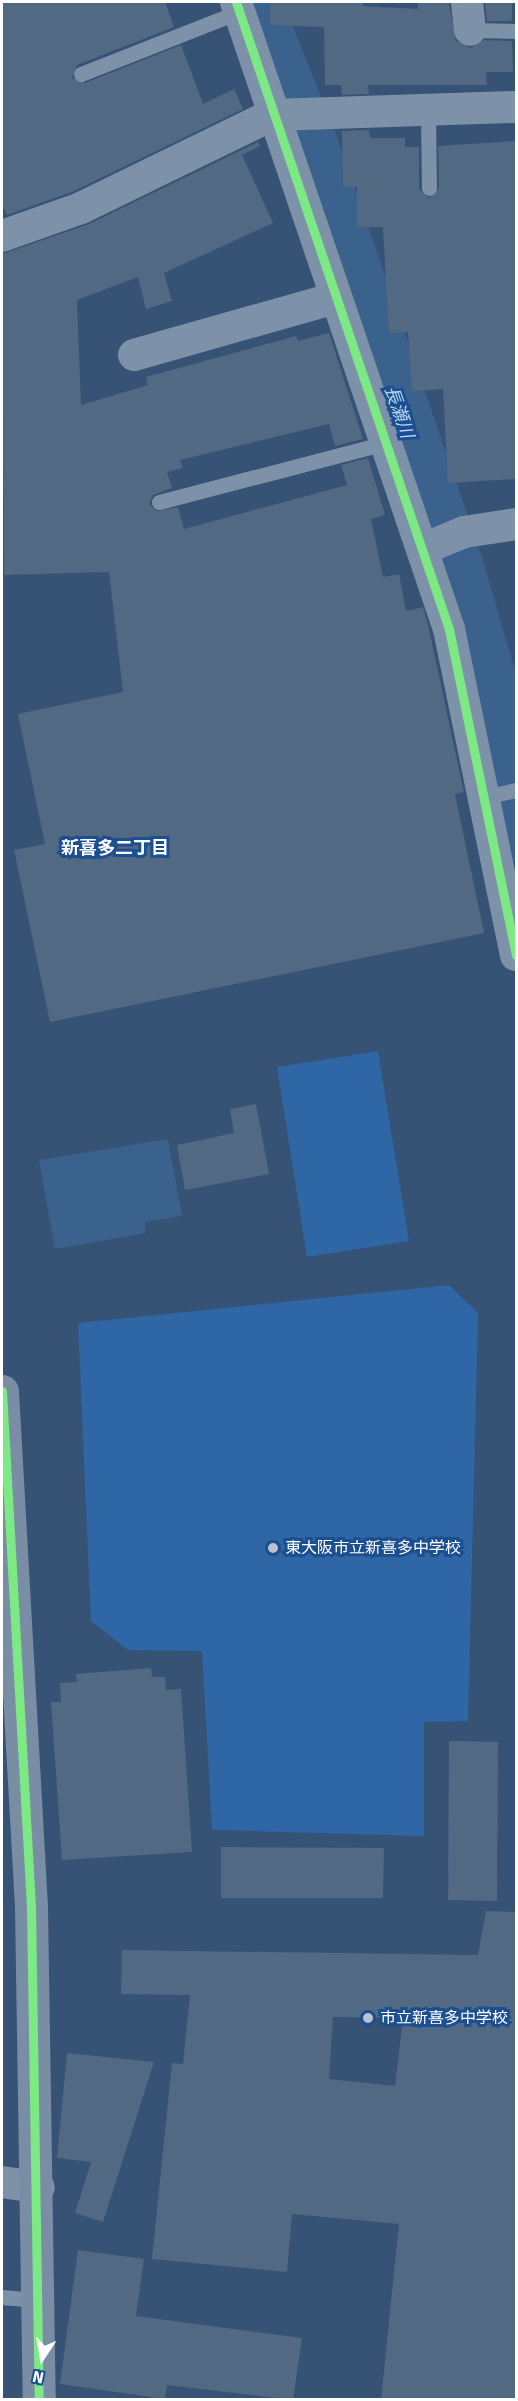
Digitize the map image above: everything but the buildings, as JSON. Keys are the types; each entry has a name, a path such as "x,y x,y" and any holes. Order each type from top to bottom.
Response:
{"street":[{"path":"237,7 287,116 335,298 386,443 430,547 449,630 501,794 516,955"},
{"path":"2,236 81,208 287,116 516,107"},
{"path":"134,354 335,298"},
{"path":"430,547 464,532 516,524"},
{"path":"2,1390 10,1704 39,2187 39,2400"},
{"path":"2,2182 39,2187"}],"lane":[{"path":"81,74 237,7"},
{"path":"468,16 516,31"},
{"path":"428,110 429,188"},
{"path":"159,502 386,443"},
{"path":"2,2296 39,2300"}],"shaded area":[{"path":"378,1051 409,1241 307,1257 277,1067"},
{"path":"168,1139 182,1216 145,1222 146,1233 55,1249 39,1160"},
{"path":"449,1285 478,1313 468,1721 424,1722 424,1836 212,1830 202,1651 128,1650 91,1621 78,1323"}],"waterway":[{"name":"長瀬川","path":"259,2 264,37 308,147 452,565 486,681 516,830"}],"cycle path":[{"path":"236,2 449,629 516,955"},
{"path":"2,1391 31,1907 39,2400"}],"place":[{"name":"東大阪市立新喜多中学校","path":"273,1548"},
{"name":"市立新喜多中学校","path":"368,2018"}],"district":[{"name":"新喜多二丁目","path":"115,848"}]}
